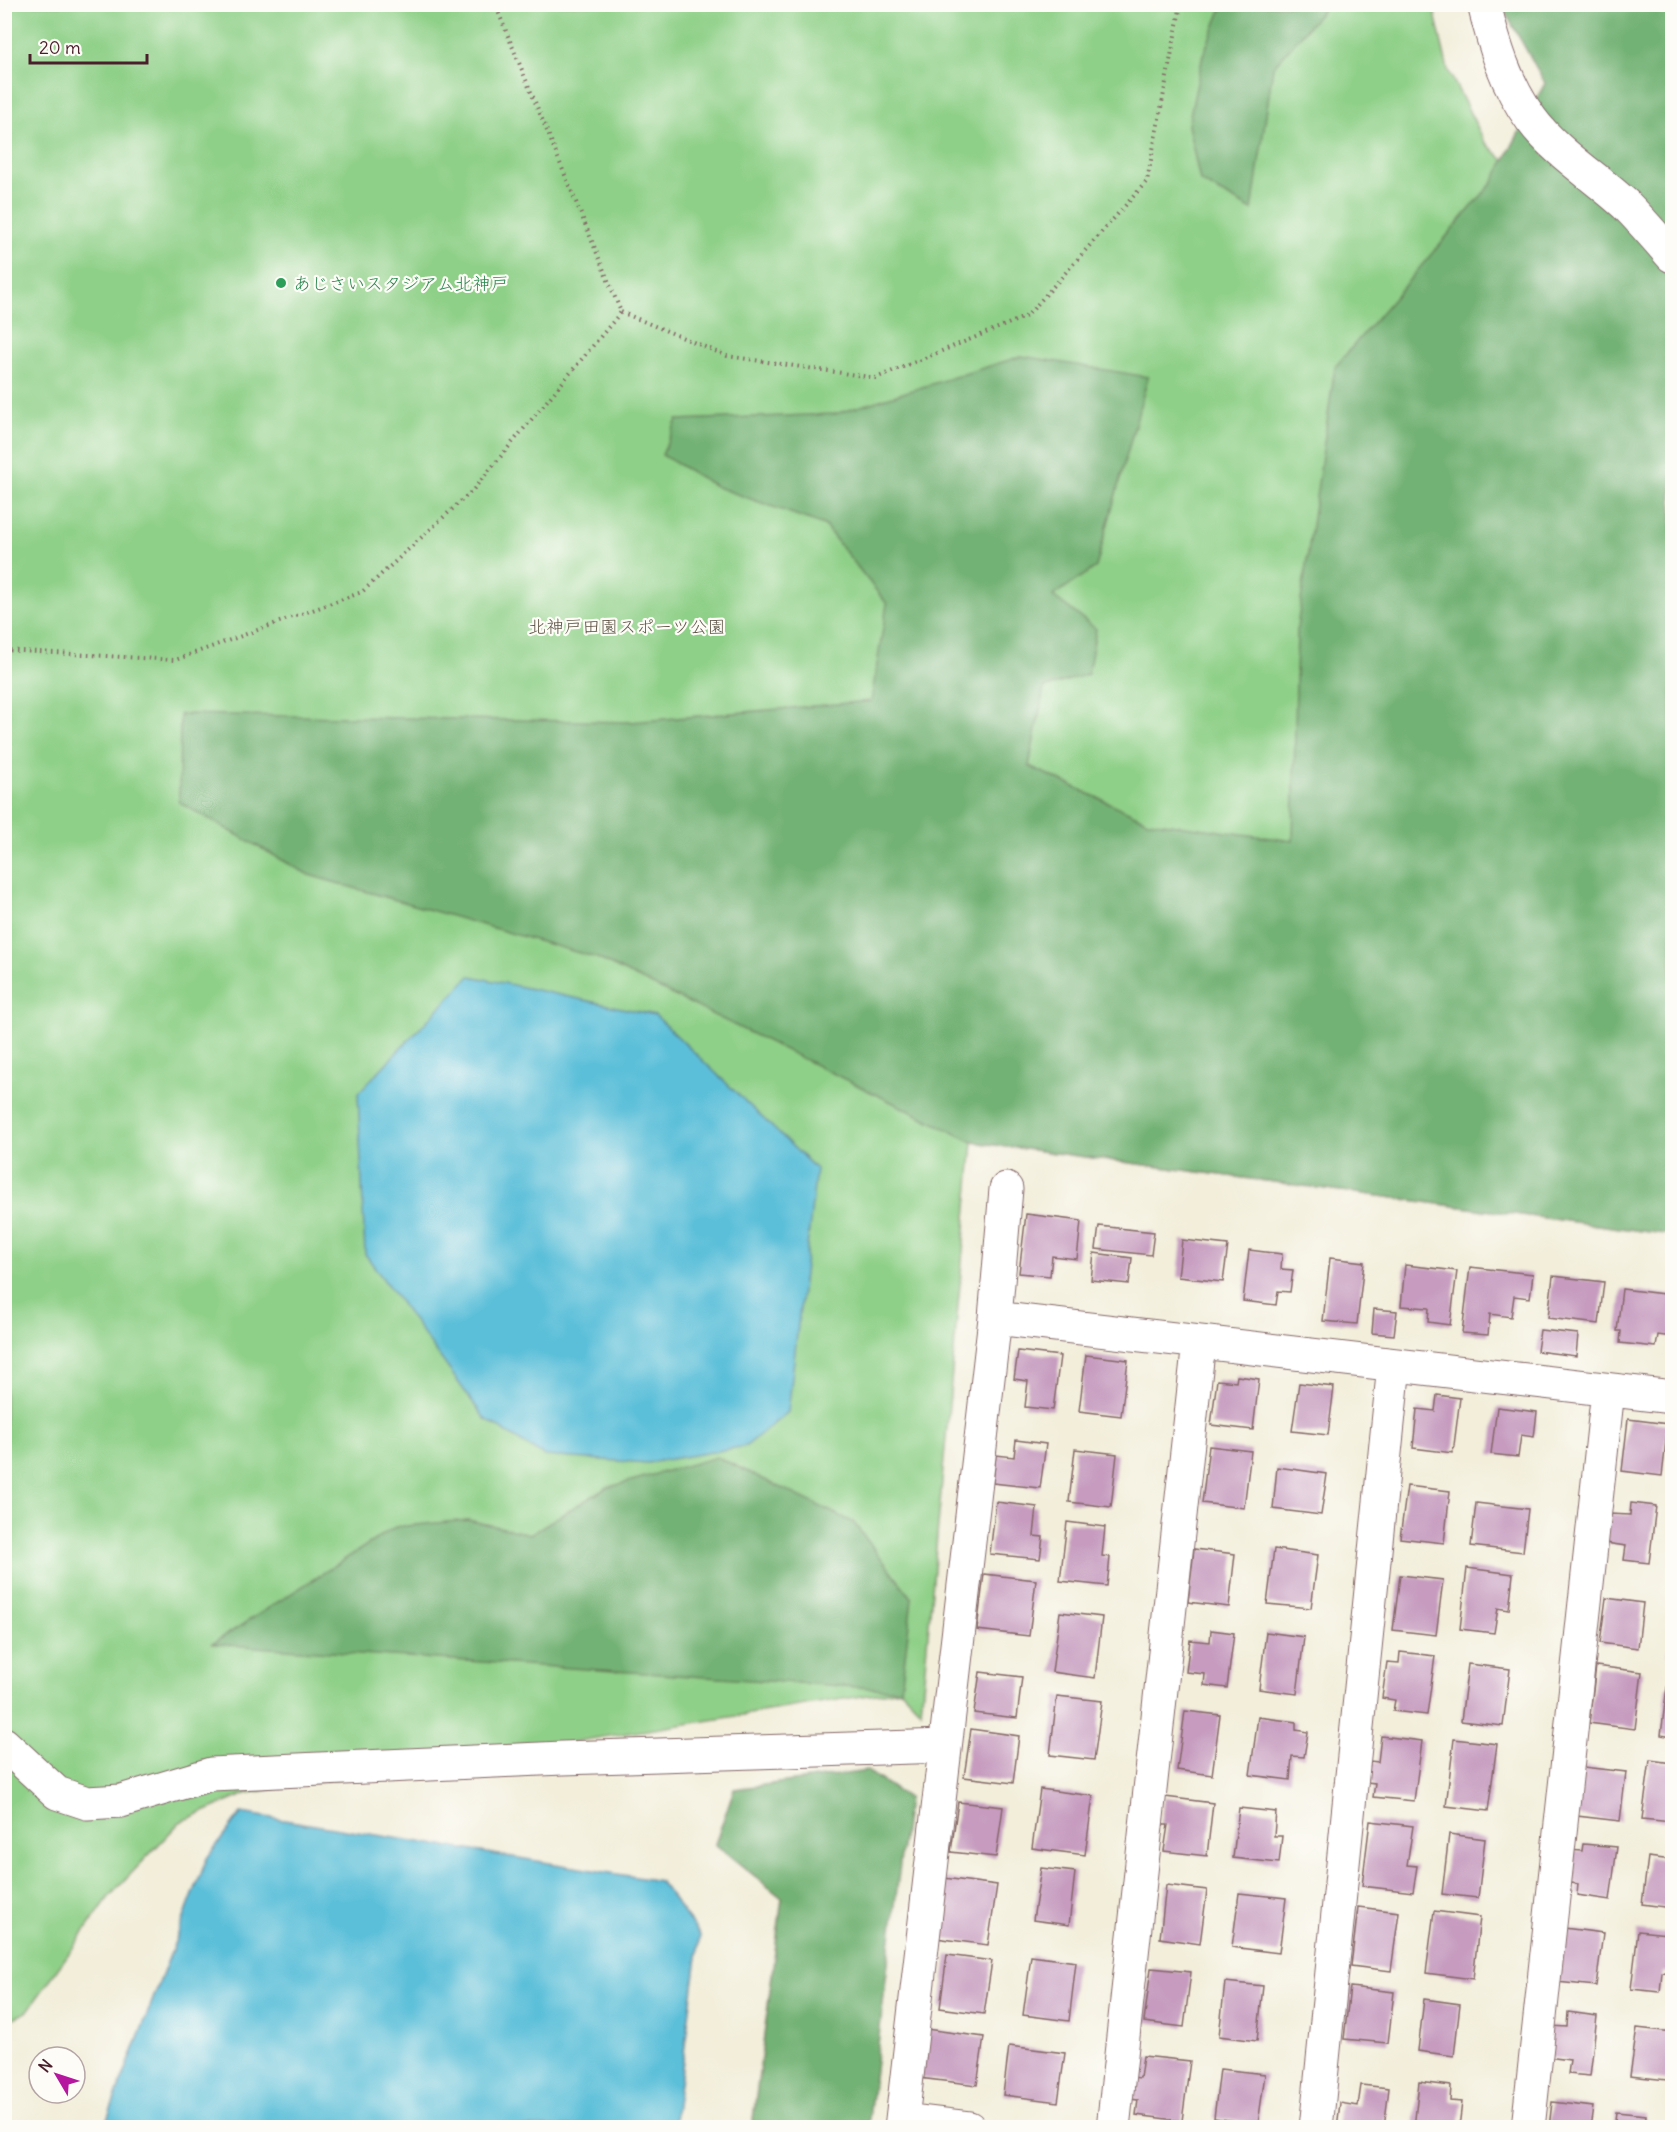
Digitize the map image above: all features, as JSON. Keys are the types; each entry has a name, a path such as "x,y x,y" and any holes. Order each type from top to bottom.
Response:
{"street":[{"path":"1484,4 1508,82 1532,120 1560,149 1627,206 1672,256"},
{"path":"969,2127 902,2124 995,1318 1006,1189"},
{"path":"995,1318 1672,1397"},
{"path":"1113,2127 1199,1342"},
{"path":"1316,2127 1394,1365"},
{"path":"1528,2127 1608,1390"},
{"path":"4,1744 57,1793 87,1803 121,1801 211,1774 551,1759 945,1746"}],"path":[{"path":"495,4 621,312 727,356 876,378 1026,316 1147,181 1181,4"},
{"path":"4,650 175,660 362,592 472,491 621,312"}],"green space":[{"name":"北神戸田園スポーツ公園","path":"4,5 1433,5 1448,70 1485,142 1539,194 1672,1235 973,1142 921,1711 901,1690 248,1793 180,1822 109,1897 27,2012 5,2022"},
{"path":"1223,5 1327,5 1273,67 1252,210 1200,181 1188,125 1203,55"},
{"path":"1501,5 1672,5 1672,1235 973,1142 597,958 309,875 179,802 180,714 631,722 871,701 887,604 824,525 717,487 662,455 677,420 835,414 1022,356 1148,377 1096,567 1053,596 1096,629 1088,674 1044,688 1029,766 1148,821 1293,841 1297,628 1335,367 1493,182 1545,83"},
{"path":"717,1457 853,1522 912,1598 901,1690 212,1644 395,1527 468,1520 530,1534 606,1488"},
{"path":"867,1771 908,1798 868,2127 752,2127 782,1898 715,1844 734,1789"}],"water":[{"path":"470,976 655,1015 816,1169 788,1412 746,1446 648,1463 544,1456 485,1419 365,1254 358,1093"},
{"path":"241,1813 660,1881 700,1935 674,2127 104,2127 207,1858"}],"building":[{"path":"1026,1214 1081,1221 1077,1259 1052,1256 1050,1276 1019,1273"},
{"path":"1099,1226 1154,1232 1151,1255 1096,1249"},
{"path":"1182,1240 1228,1245 1223,1282 1178,1277"},
{"path":"1249,1250 1282,1254 1281,1269 1293,1270 1290,1292 1278,1291 1276,1305 1243,1301"},
{"path":"1094,1253 1132,1258 1129,1284 1091,1280"},
{"path":"1330,1258 1364,1262 1357,1324 1323,1321"},
{"path":"1405,1265 1457,1271 1450,1325 1428,1322 1429,1308 1401,1306"},
{"path":"1470,1267 1533,1274 1530,1298 1514,1296 1511,1317 1490,1314 1488,1335 1462,1333"},
{"path":"1553,1276 1604,1282 1599,1324 1548,1318"},
{"path":"1622,1289 1672,1295 1672,1337 1658,1335 1656,1347 1620,1343 1621,1331 1617,1331"},
{"path":"1374,1309 1397,1311 1394,1335 1372,1333"},
{"path":"1540,1330 1578,1334 1576,1356 1537,1351"},
{"path":"1018,1351 1060,1356 1053,1410 1025,1407 1028,1381 1014,1379"},
{"path":"1086,1355 1128,1360 1121,1416 1079,1411"},
{"path":"1237,1376 1259,1379 1253,1430 1211,1425 1217,1380 1236,1382"},
{"path":"1299,1383 1334,1387 1328,1435 1292,1431"},
{"path":"1437,1395 1460,1398 1453,1453 1413,1448 1417,1409 1435,1411"},
{"path":"1497,1407 1537,1412 1534,1437 1521,1435 1518,1457 1491,1454"},
{"path":"1628,1419 1668,1424 1662,1476 1622,1471"},
{"path":"1016,1440 1046,1444 1040,1488 993,1483 996,1455 1014,1457"},
{"path":"1209,1446 1251,1451 1244,1508 1202,1503"},
{"path":"1075,1449 1117,1454 1111,1507 1069,1502"},
{"path":"1277,1467 1327,1474 1321,1515 1273,1509"},
{"path":"1407,1486 1450,1491 1444,1543 1400,1538"},
{"path":"996,1502 1037,1507 1034,1536 1043,1537 1040,1559 990,1554"},
{"path":"1476,1503 1528,1509 1523,1552 1471,1546"},
{"path":"1631,1503 1656,1506 1649,1563 1624,1560 1626,1546 1606,1543 1609,1514 1630,1515"},
{"path":"1067,1522 1105,1527 1102,1556 1110,1557 1107,1586 1060,1581"},
{"path":"1194,1549 1235,1554 1229,1607 1188,1602"},
{"path":"1274,1549 1318,1555 1311,1608 1267,1604"},
{"path":"1467,1568 1513,1574 1509,1610 1498,1608 1494,1633 1460,1629"},
{"path":"984,1574 1036,1580 1029,1636 977,1630"},
{"path":"1400,1575 1443,1580 1436,1635 1393,1630"},
{"path":"1606,1598 1643,1603 1638,1648 1600,1643"},
{"path":"1060,1612 1102,1617 1095,1678 1052,1672"},
{"path":"1211,1630 1234,1633 1227,1688 1204,1685 1205,1674 1186,1672 1190,1640 1210,1642"},
{"path":"1266,1632 1304,1637 1297,1694 1259,1689"},
{"path":"1671,1633 1672,1655 1668,1655"},
{"path":"1400,1652 1435,1656 1427,1715 1393,1711 1395,1700 1382,1698 1387,1662 1399,1663"},
{"path":"1468,1664 1510,1669 1503,1726 1461,1721"},
{"path":"1596,1666 1642,1672 1635,1729 1589,1723"},
{"path":"980,1672 1022,1677 1017,1718 974,1713"},
{"path":"1667,1687 1672,1687 1672,1737 1661,1735"},
{"path":"1057,1696 1102,1701 1094,1760 1050,1755"},
{"path":"1185,1711 1220,1715 1212,1775 1177,1770"},
{"path":"1258,1717 1296,1722 1296,1730 1308,1732 1304,1757 1292,1756 1290,1780 1250,1775"},
{"path":"971,1729 1019,1736 1013,1783 964,1777"},
{"path":"1381,1736 1422,1741 1414,1801 1373,1797 1375,1783 1367,1782 1370,1761 1378,1762"},
{"path":"1454,1739 1497,1744 1488,1811 1446,1806"},
{"path":"1650,1760 1672,1763 1672,1822 1642,1819"},
{"path":"1583,1767 1626,1772 1620,1821 1577,1816"},
{"path":"1040,1789 1093,1796 1085,1855 1032,1848"},
{"path":"1165,1797 1213,1803 1207,1856 1164,1851 1168,1825 1161,1825"},
{"path":"958,1802 1003,1807 996,1857 951,1852"},
{"path":"1239,1808 1276,1812 1274,1836 1282,1836 1279,1863 1233,1858"},
{"path":"1370,1821 1413,1826 1407,1865 1417,1866 1413,1892 1362,1886"},
{"path":"1449,1834 1485,1839 1478,1898 1442,1894"},
{"path":"1583,1844 1617,1847 1610,1900 1577,1895 1578,1884 1564,1882 1568,1850 1582,1851"},
{"path":"1648,1857 1672,1860 1672,1908 1642,1904"},
{"path":"1041,1868 1075,1872 1069,1925 1033,1920"},
{"path":"944,1878 997,1885 988,1945 936,1938"},
{"path":"1166,1885 1207,1890 1200,1944 1160,1938"},
{"path":"1239,1893 1286,1898 1279,1953 1232,1947"},
{"path":"1358,1907 1399,1912 1391,1971 1351,1966"},
{"path":"1434,1911 1480,1917 1473,1979 1426,1973"},
{"path":"1564,1928 1603,1933 1596,1986 1557,1982"},
{"path":"1638,1931 1667,1934 1666,1937 1672,1938 1672,1973 1662,1972 1660,1992 1631,1989"},
{"path":"947,1955 992,1961 984,2014 940,2008"},
{"path":"1031,1956 1076,1962 1069,2021 1023,2015"},
{"path":"1151,1968 1191,1972 1184,2027 1144,2022"},
{"path":"1225,1982 1263,1986 1257,2041 1219,2036"},
{"path":"1350,1987 1394,1992 1388,2043 1344,2039"},
{"path":"1424,1999 1460,2004 1454,2056 1418,2051"},
{"path":"1568,2012 1597,2016 1590,2076 1568,2074 1570,2060 1547,2057 1550,2026 1567,2027"},
{"path":"1637,2028 1672,2032 1667,2080 1630,2076"},
{"path":"926,2029 984,2037 977,2085 919,2078"},
{"path":"1009,2046 1065,2053 1058,2102 1003,2095"},
{"path":"1143,2056 1190,2061 1182,2121 1136,2115 1138,2100 1130,2099 1132,2077 1140,2078"},
{"path":"1220,2069 1265,2074 1258,2124 1214,2118"},
{"path":"1419,2082 1451,2086 1450,2101 1462,2102 1459,2128 1414,2128"},
{"path":"1361,2085 1389,2088 1384,2128 1337,2128 1340,2103 1358,2106"},
{"path":"1552,2102 1593,2107 1590,2128 1549,2128"},
{"path":"1616,2112 1646,2115 1645,2128 1614,2128"}],"place":[{"name":"あじさいスタジアム北神戸","path":"281,283"}]}
